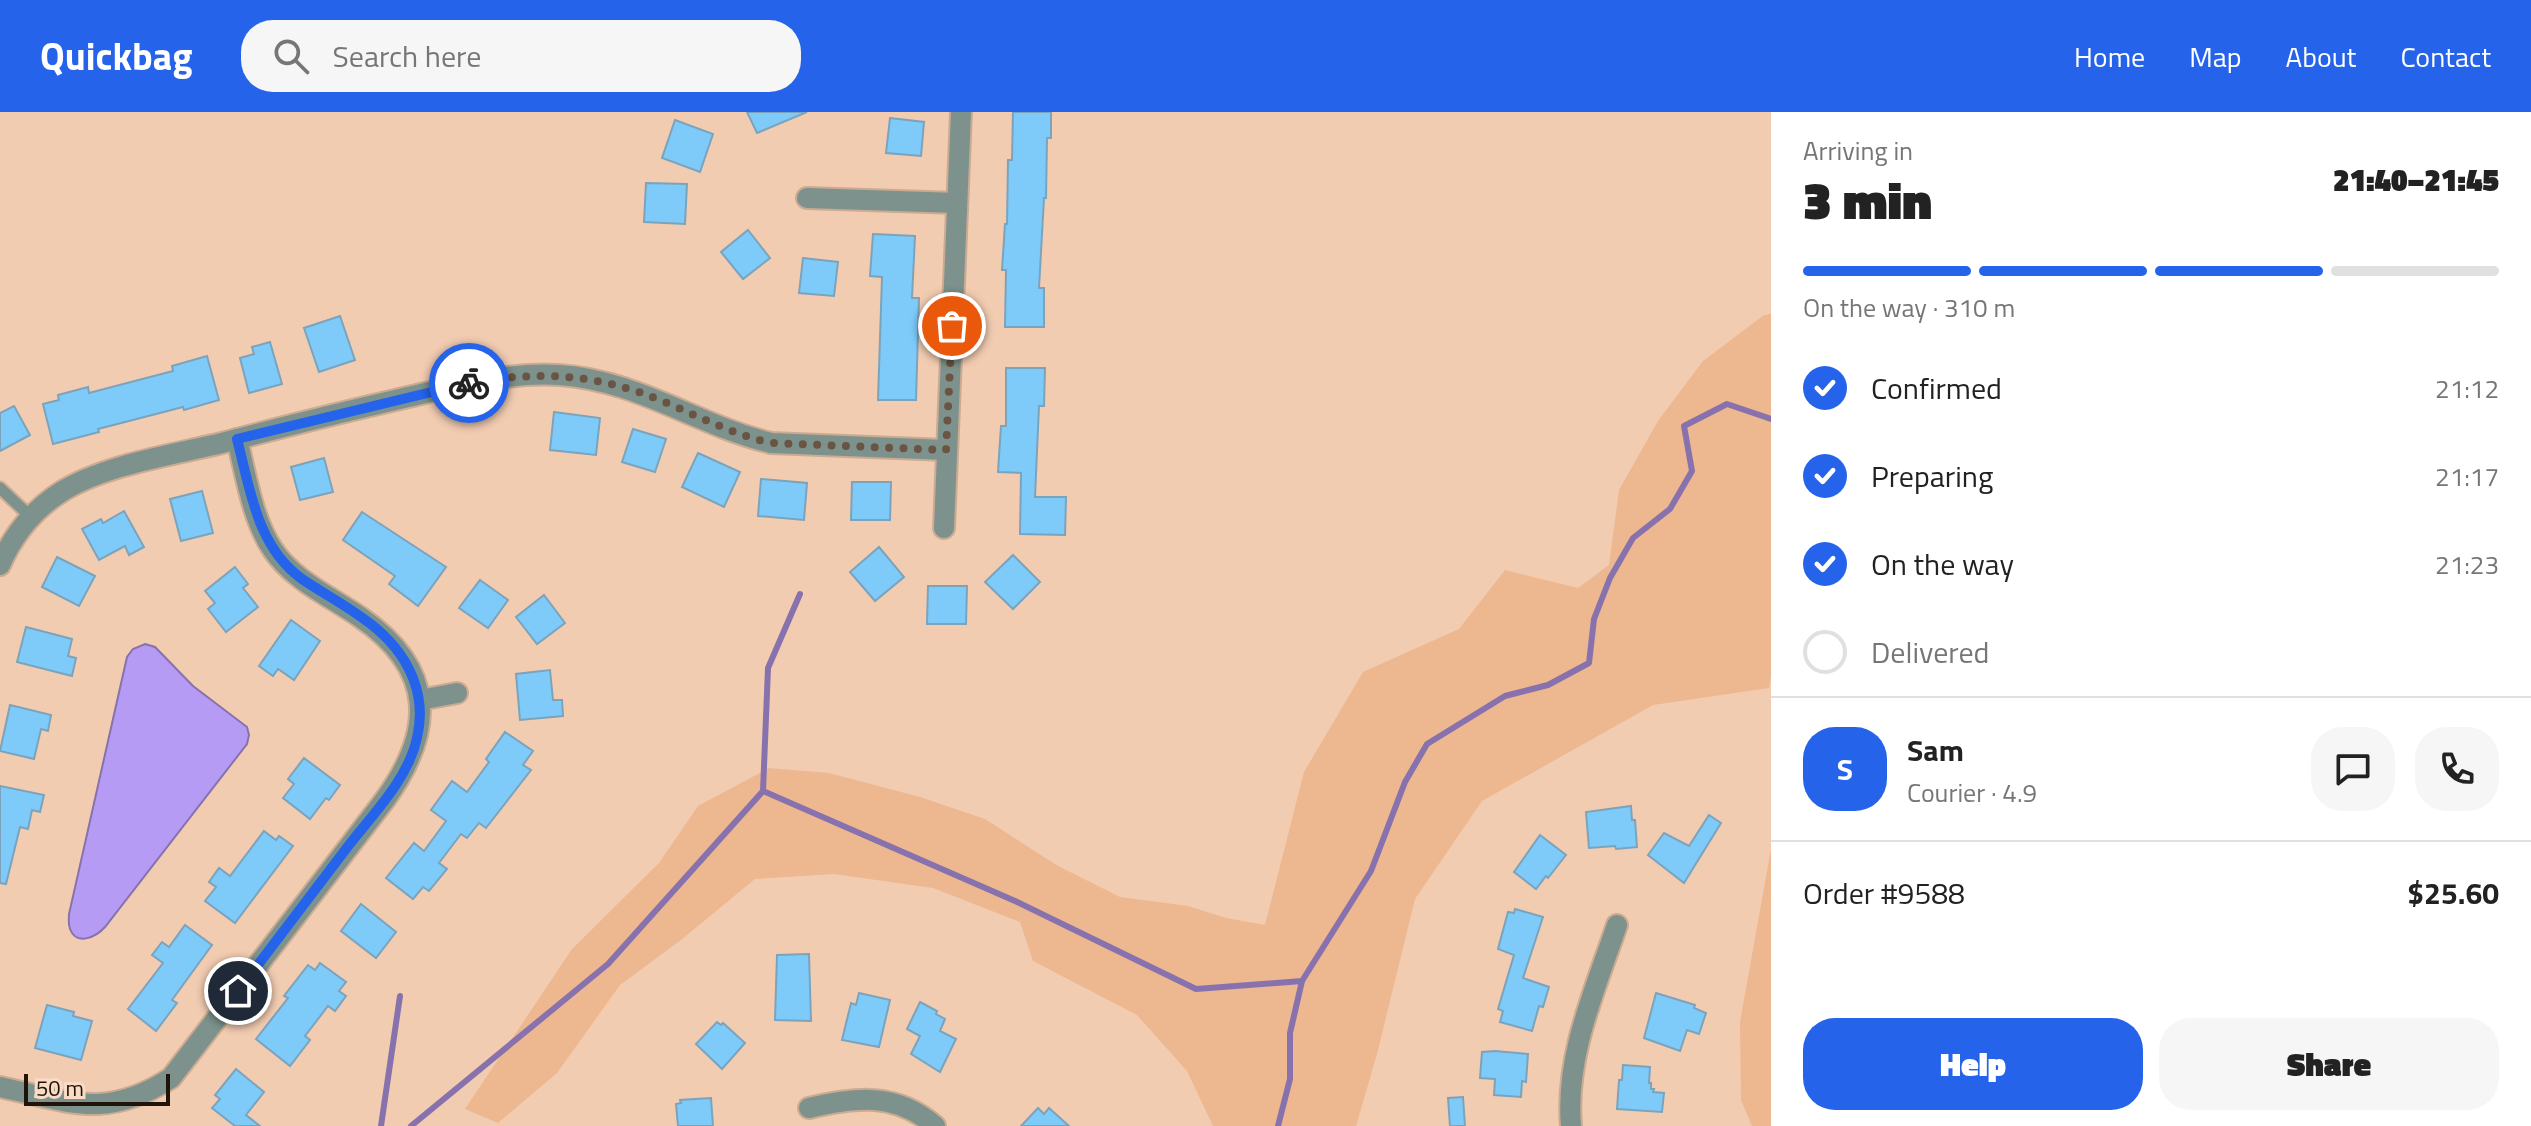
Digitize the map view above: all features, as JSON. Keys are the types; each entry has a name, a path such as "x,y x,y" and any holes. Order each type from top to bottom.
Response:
{"street":[{"path":"944,528 961,112"},
{"path":"807,198 957,203"},
{"path":"0,565 8,548 31,517 61,493 100,474 464,384 513,376 557,375 600,380 628,388 747,437 771,443 946,450"},
{"path":"0,1087 96,1105 121,1102 150,1092 171,1078 399,779 417,738 420,700 408,664 370,624 300,577 273,550 256,512 237,439"},
{"path":"420,700 457,693"},
{"path":"1571,1126 1570,1083 1575,1054 1617,925"},
{"path":"809,1108 856,1099 877,1100 905,1105 935,1126"}],"lane":[{"path":"0,488 31,517"}],"shaded area":[{"path":"1771,314 1769,688 1653,705 1482,801 1415,899 1356,1126 1213,1126 1187,1071 1137,1015 1033,961 1020,922 933,888 834,874 755,879 620,985 557,1073 498,1123 465,1109 572,949 659,863 698,806 769,768 829,773 920,797 985,819 1058,866 1120,897 1188,906 1226,918 1265,925 1304,772 1363,672 1459,629 1505,570 1578,588 1609,565 1619,490 1658,421 1703,361 1764,315"},
{"path":"145,644 155,647 193,686 247,727 247,744 105,927 87,938 77,938 70,929 69,914 127,657 133,649"},
{"path":"1771,849 1771,1126 1752,1126 1741,1100 1740,1022"}],"building":[{"path":"747,112 807,112 757,133"},
{"path":"1013,112 1051,112 1039,288 1044,288 1044,327 1005,327 1006,270 1002,270"},
{"path":"890,118 924,122 921,156 886,153"},
{"path":"675,120 713,134 700,172 662,158"},
{"path":"646,183 687,184 685,224 644,222"},
{"path":"748,230 770,258 743,279 721,252"},
{"path":"873,234 915,236 912,298 919,298 916,400 878,400 882,277 870,276"},
{"path":"803,258 838,262 834,296 799,293"},
{"path":"340,316 355,360 319,372 304,328"},
{"path":"270,342 282,384 249,393 240,358 254,354 252,347"},
{"path":"207,356 219,400 98,429 99,432 53,444 43,404 59,400 58,395 88,387 89,393 173,371 172,366"},
{"path":"1006,368 1045,368 1044,406 1039,406 1035,497 1066,497 1065,535 1020,534 1021,473 998,472 1001,426 1006,426"},
{"path":"14,406 30,435 0,451 0,413"},
{"path":"554,412 600,418 596,455 550,450"},
{"path":"633,429 666,439 655,472 622,462"},
{"path":"698,453 740,472 724,507 682,487"},
{"path":"324,458 333,492 300,500 291,467"},
{"path":"761,479 807,483 804,520 758,516"},
{"path":"852,482 891,482 890,520 851,520"},
{"path":"202,491 213,533 181,541 170,499"},
{"path":"124,511 144,547 129,555 125,546 99,560 82,529 101,519 103,523"},
{"path":"362,512 446,567 418,606 389,584 395,576 343,540"},
{"path":"879,547 904,577 875,601 850,572"},
{"path":"1013,555 1040,582 1013,609 985,582"},
{"path":"57,557 95,576 79,606 42,587"},
{"path":"235,567 248,584 243,588 258,607 226,632 208,609 215,603 205,591"},
{"path":"480,580 508,600 488,628 459,608"},
{"path":"928,586 967,586 966,624 927,624"},
{"path":"544,595 565,623 537,644 516,617"},
{"path":"291,620 320,641 294,680 278,669 273,676 259,666"},
{"path":"26,627 72,639 68,656 76,658 72,676 17,662"},
{"path":"550,670 553,700 562,700 563,716 520,720 516,674"},
{"path":"10,705 51,715 48,731 41,729 34,759 0,751"},
{"path":"505,732 533,751 523,765 531,770 486,828 479,823 467,838 461,834 439,863 447,869 429,891 423,887 413,899 386,878 414,843 424,851 446,821 431,810 452,781 467,792 489,762 486,759"},
{"path":"304,758 340,785 310,819 283,798 294,784 288,779"},
{"path":"0,786 44,795 40,812 32,810 28,829 20,827 6,884 0,883"},
{"path":"1631,806 1637,847 1589,848 1586,812"},
{"path":"1709,815 1721,823 1684,883 1648,855 1664,833 1689,846"},
{"path":"264,831 276,840 279,836 293,846 235,923 205,901 216,887 209,882 219,868 230,876"},
{"path":"1540,835 1566,855 1536,889 1514,872"},
{"path":"361,904 396,932 376,958 341,931"},
{"path":"1515,909 1543,917 1523,978 1549,987 1543,1007 1539,1006 1532,1031 1500,1022 1503,1011 1498,1009 1514,955 1498,949 1508,912 1514,913"},
{"path":"185,925 212,945 172,1000 177,1003 156,1031 128,1009 163,963 152,955 162,942 169,947"},
{"path":"809,954 811,1021 775,1020 777,955"},
{"path":"320,963 346,982 339,991 346,996 335,1011 328,1006 305,1036 310,1040 290,1066 256,1039 288,998 284,996 308,965 315,970"},
{"path":"859,993 890,1000 879,1047 842,1040 851,1003 856,1005"},
{"path":"1656,993 1695,1005 1694,1008 1706,1013 1699,1034 1687,1030 1680,1051 1644,1038"},
{"path":"920,1002 945,1019 940,1031 956,1039 940,1072 911,1054 920,1036 907,1029"},
{"path":"47,1005 74,1012 73,1016 92,1021 81,1060 35,1048"},
{"path":"717,1022 723,1023 745,1043 722,1069 696,1044"},
{"path":"1482,1052 1528,1054 1526,1082 1522,1081 1521,1097 1494,1095 1495,1079 1480,1078"},
{"path":"1623,1065 1650,1067 1651,1089 1664,1093 1662,1112 1617,1109"},
{"path":"236,1069 264,1092 246,1115 260,1126 235,1126 212,1108 220,1099 215,1095"},
{"path":"1463,1097 1465,1126 1450,1126 1448,1098"},
{"path":"711,1098 713,1126 678,1126 676,1104 681,1103 680,1100"},
{"path":"1038,1108 1044,1114 1049,1108 1069,1126 1021,1126"}],"waterway":[{"path":"763,791 1015,901 1196,989 1302,981 1371,871 1405,782 1427,744 1505,696 1548,685 1589,663 1594,619 1610,578 1633,538 1670,509 1692,471 1684,426 1727,404 1771,419"},
{"path":"411,1126 608,964 763,791 768,668 800,594"},
{"path":"1278,1126 1290,1079 1290,1033 1302,981"},
{"path":"381,1126 400,996"}],"way so far":[{"path":"469,383 513,376 557,375 600,380 659,400 747,437 771,443 946,450 952,326"}],"route":[{"path":"238,991 399,779 410,760 421,712 417,688 408,664 393,645 363,618 300,577 273,550 256,512 237,439 469,383"}]}
